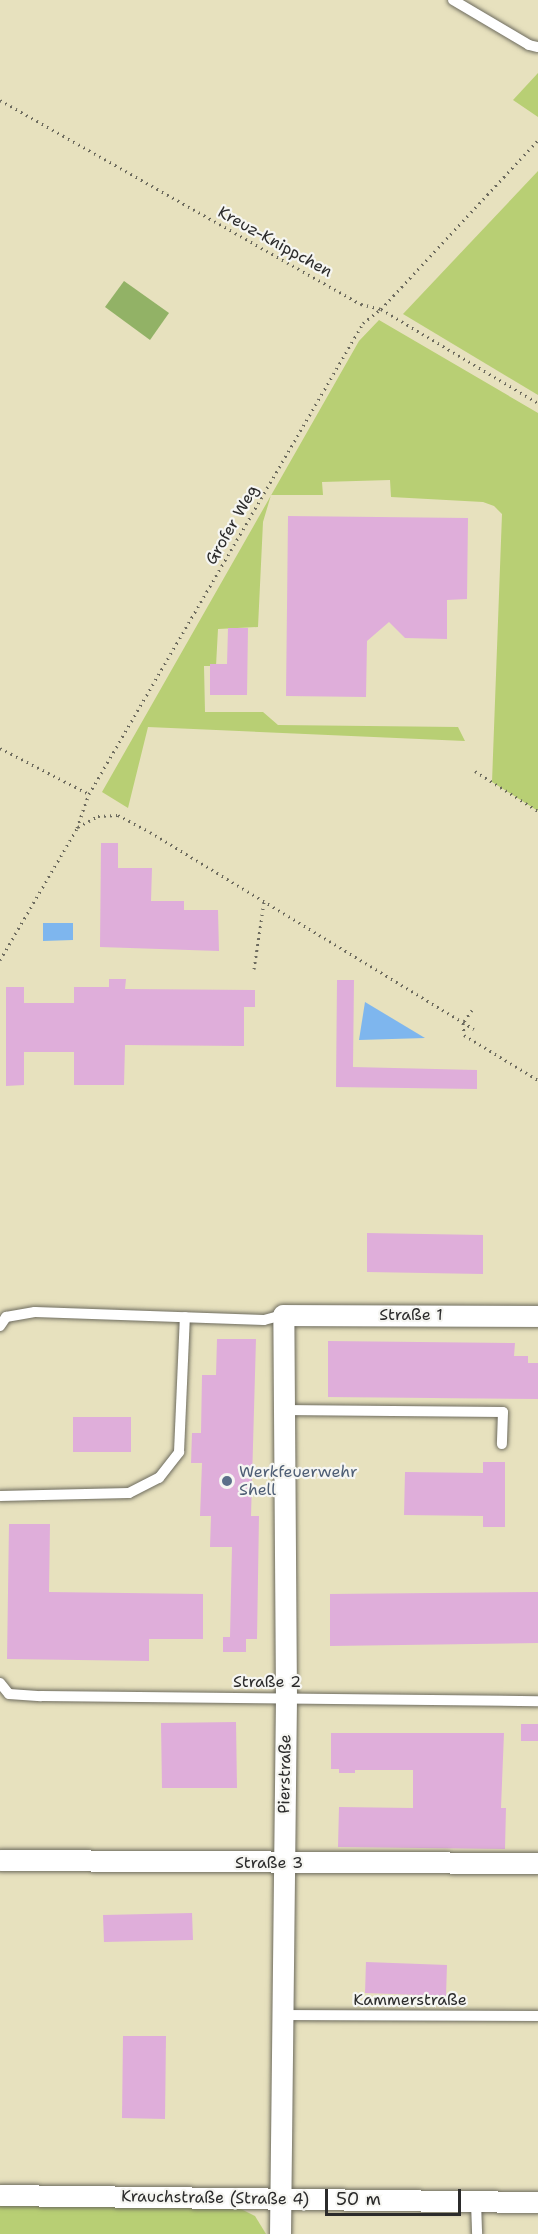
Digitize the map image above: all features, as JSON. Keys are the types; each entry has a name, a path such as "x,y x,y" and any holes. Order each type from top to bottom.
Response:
{"street":[{"name":"Straße 1","path":"283,1315 538,1316"},
{"name":"Pierstraße","path":"280,2234 286,1697 283,1315"},
{"name":"Straße 3","path":"0,1860 538,1863"},
{"name":"Krauchstraße (Straße 4)","path":"0,2195 538,2202"}],"lane":[{"path":"453,0 529,45 538,47"},
{"path":"0,1326 6,1317 35,1312 264,1320 283,1315"},
{"path":"0,1496 129,1493 159,1478 178,1452 185,1317"},
{"path":"282,1410 503,1412 502,1444"},
{"name":"Straße 2","path":"0,1683 9,1694 41,1696 538,1701"},
{"name":"Kammerstraße","path":"283,2015 538,2016"},
{"path":"476,2202 477,2234"}],"path":[{"name":"Kreuz-Knippchen","path":"0,100 361,304 381,309 538,403"},
{"name":"Grofer Weg","path":"0,960 76,828 89,794 363,323 381,309 538,140"},
{"path":"0,748 89,794"},
{"path":"475,771 538,811"},
{"path":"76,828 98,816 118,815 150,832 474,1029"},
{"path":"254,969 264,902"},
{"path":"472,1010 463,1023 464,1035 538,1080"}],"green space":[{"path":"538,73 538,117 513,100"},
{"path":"538,171 538,395 403,314"},
{"path":"124,281 169,313 150,340 105,307"},
{"path":"379,320 538,413 538,811 492,782 502,514 494,506 483,502 391,497 390,480 322,482 323,495 271,495 359,341"},
{"path":"271,496 263,522 258,627 218,629 216,666 204,666 205,712 263,712 278,725 458,727 465,741 148,727 128,808 102,792"},
{"path":"0,2206 237,2207 255,2216 266,2234 0,2234"}],"water":[{"path":"43,923 73,923 73,940 43,941"},
{"path":"365,1002 425,1038 359,1040"}],"building":[{"path":"288,516 468,518 467,599 447,600 447,639 405,638 389,622 367,641 366,697 286,696"},
{"path":"228,628 248,628 247,695 210,695 210,664 227,664"},
{"path":"101,843 118,843 118,868 152,868 151,901 184,901 184,910 218,910 219,951 100,947"},
{"path":"109,979 126,979 125,989 255,990 255,1007 244,1007 244,1046 125,1045 124,1085 74,1085 74,1052 24,1052 24,1085 6,1086 6,987 24,987 24,1003 74,1003 74,987 109,987"},
{"path":"337,980 354,980 353,1067 477,1070 477,1089 336,1087"},
{"path":"367,1233 483,1235 483,1274 367,1272"},
{"name":"Werkfeuerwehr Shell","path":"217,1339 256,1339 251,1516 259,1516 257,1639 246,1639 246,1652 223,1652 223,1637 230,1637 232,1547 210,1547 211,1516 200,1516 202,1463 191,1463 192,1433 201,1433 202,1375 216,1375"},
{"path":"328,1341 515,1343 514,1356 528,1356 528,1363 538,1363 538,1399 328,1397"},
{"path":"73,1417 131,1417 131,1452 73,1452"},
{"path":"483,1462 505,1462 505,1527 483,1527 483,1516 404,1515 405,1472 483,1473"},
{"path":"9,1524 50,1524 49,1592 203,1594 203,1639 149,1639 149,1661 7,1659"},
{"path":"538,1592 538,1643 330,1646 330,1594"},
{"path":"236,1722 237,1788 162,1788 161,1723"},
{"path":"521,1724 538,1724 538,1741 521,1741"},
{"path":"331,1733 504,1733 501,1808 506,1808 505,1849 338,1847 339,1807 413,1808 413,1770 355,1770 355,1773 339,1773 339,1769 331,1769"},
{"path":"192,1913 193,1940 104,1942 103,1915"},
{"path":"366,1962 447,1965 446,1996 365,1993"},
{"path":"123,2036 166,2036 165,2119 122,2118"}],"place":[{"name":"Werkfeuerwehr Shell","path":"227,1481"}]}
